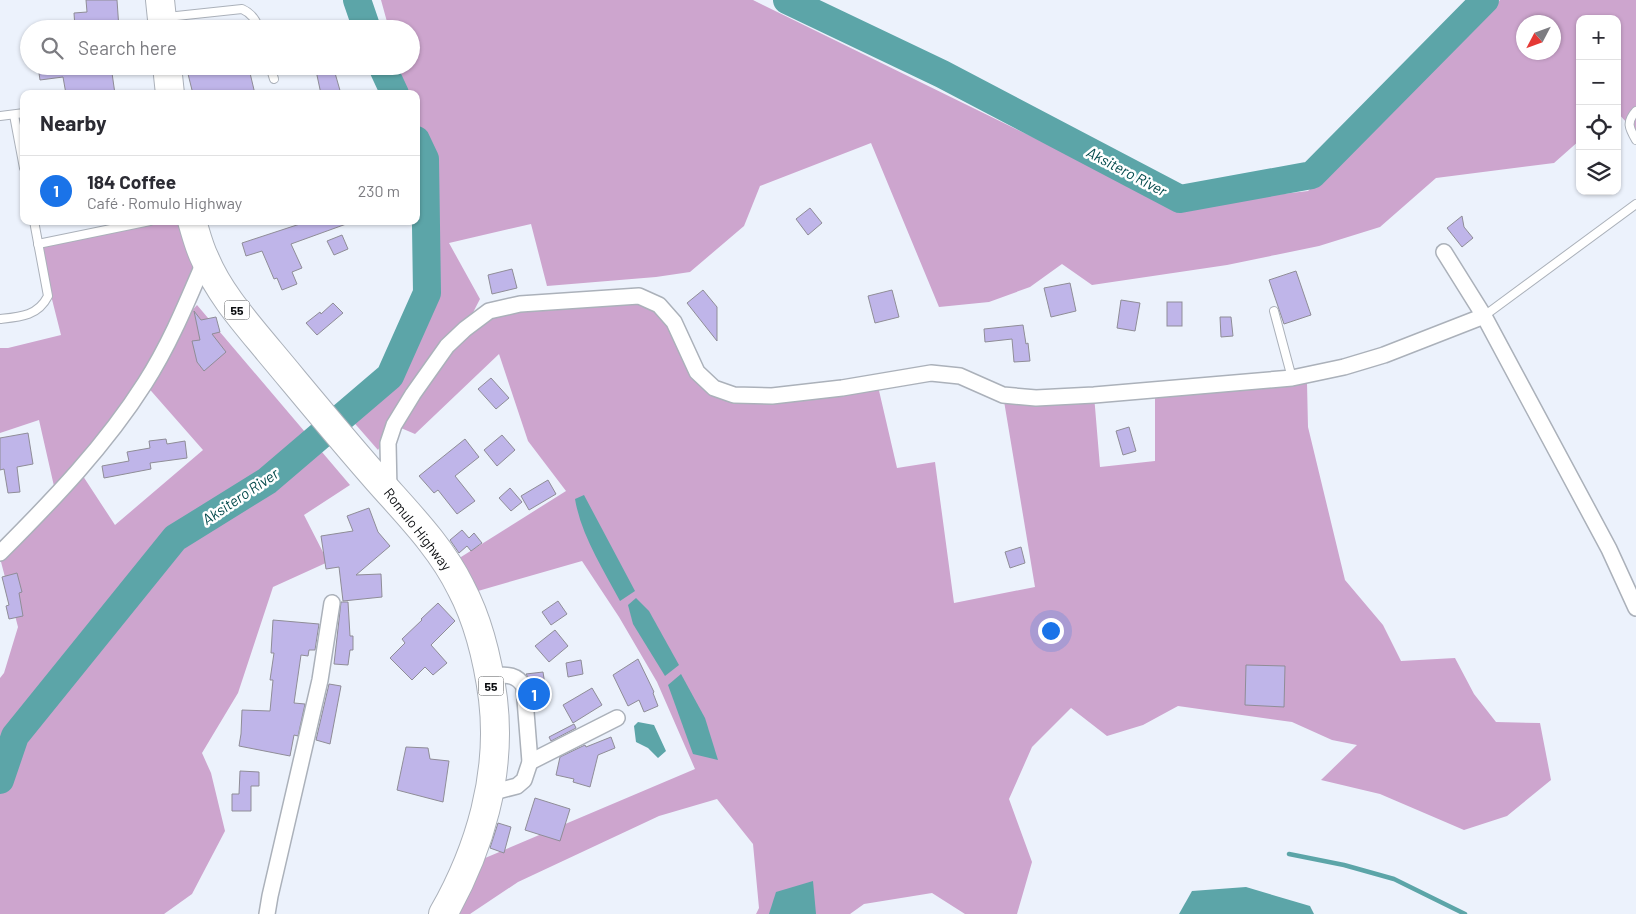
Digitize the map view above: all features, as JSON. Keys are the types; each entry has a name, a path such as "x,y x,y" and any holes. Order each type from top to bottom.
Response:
{"highway":[{"path":"168,75 170,90"},
{"name":"Romulo Highway","path":"193,225 205,260 224,292 243,318 300,389 441,554 462,588 479,632 490,675 496,721 490,793 480,834 467,867 443,914"}],"street":[{"path":"1444,252 1484,316 1609,549 1636,608"},
{"path":"0,553 100,446 144,384 181,318 205,260"},
{"path":"384,486 388,443 394,425 447,346 465,329 489,311 520,304 638,296 659,305 674,322 697,372 714,388 734,395 772,396 842,388 931,373 960,376 1003,395 1036,398 1094,395 1292,378 1344,367 1384,355 1484,316"},
{"path":"267,914 320,680 332,604"},
{"path":"490,675 513,675 521,680 524,687 530,762 524,780 517,786 490,793"},
{"path":"530,762 617,718"}],"lane":[{"path":"162,15 242,9 250,12 255,20"},
{"path":"273,75 274,79"},
{"path":"1636,111 1630,118 1629,124 1636,140"},
{"path":"0,116 20,114"},
{"path":"14,115 20,147"},
{"path":"1484,316 1636,204"},
{"path":"0,319 26,316 44,304 48,296 35,225"},
{"path":"38,244 131,225"},
{"path":"1274,311 1292,378"}],"shaded area":[{"path":"381,0 753,0 1175,207 1308,191 1500,0 1636,0 1636,133 1621,116 1621,15 1576,15 1576,144 1554,163 1436,178 1380,227 1319,246 1227,265 1092,285 1062,264 1030,287 989,302 939,307 871,143 760,186 744,226 690,272 656,277 547,286 531,224 449,243 480,299 465,328 489,311 654,303 697,372 734,395 877,382 897,468 935,462 954,603 1035,587 1003,395 1094,395 1100,467 1155,461 1155,390 1318,373 1307,383 1308,427 1345,580 1383,625 1401,661 1455,658 1474,694 1496,722 1540,723 1551,780 1507,816 1464,830 1380,794 1321,780 1357,745 1332,740 1292,722 1178,706 1143,725 1107,736 1071,708 1032,747 1009,799 1032,862 1017,914 965,914 932,893 864,904 850,914 756,914 759,908 753,844 717,799 659,816 518,882 470,914 453,914 478,861 695,769 657,682 619,617 582,561 471,593 453,562 566,491 528,441 499,354 415,434 394,425 378,450 350,418 390,376 427,293 425,168 420,149 420,90 405,90 401,75 420,75 420,20 387,20"},
{"path":"131,225 178,225 197,279 173,332 197,305 350,485 304,515 328,562 273,587 238,693 202,753 211,773 225,831 192,894 164,914 0,914 0,678 4,673 18,627 0,558 56,495 39,420 0,433 0,348 8,348 61,335 38,244","holes":["145,384 203,450 115,525 79,470"]}],"water":[{"path":"584,495 635,591 620,601 582,526 575,499"},
{"path":"636,598 649,611 679,665 665,676 633,624 628,605"},
{"path":"681,674 705,718 718,760 693,754 668,685"},
{"path":"638,722 654,725 666,751 658,758 648,748 636,742 634,726"},
{"path":"813,881 816,914 769,914 776,892"},
{"path":"1246,887 1310,906 1314,914 1179,914 1192,891"}],"building":[{"path":"86,0 117,0 118,20 74,20 74,13 87,12"},
{"path":"39,75 112,75 114,90 65,90 63,77 40,80"},
{"path":"188,75 250,75 254,90 192,90"},
{"path":"317,75 336,75 340,90 320,90"},
{"path":"810,208 822,223 808,235 796,219"},
{"path":"1462,216 1464,227 1473,238 1462,247 1447,228"},
{"path":"297,225 343,225 291,244 302,268 292,272 297,284 282,290 277,278 274,279 262,251 246,256 242,243"},
{"path":"342,235 348,249 334,255 327,241"},
{"path":"512,269 517,288 492,294 488,275"},
{"path":"1296,271 1311,315 1284,324 1269,280"},
{"path":"1070,283 1076,311 1051,317 1044,288"},
{"path":"703,290 717,307 717,341 687,303"},
{"path":"892,290 899,317 875,323 868,296"},
{"path":"1121,300 1140,303 1135,331 1117,328"},
{"path":"1167,302 1182,302 1182,326 1167,326"},
{"path":"333,303 343,313 317,335 306,323 320,312 321,314"},
{"path":"194,311 201,320 216,317 220,332 212,334 226,352 204,371 197,362 192,341 200,340"},
{"path":"1220,317 1231,317 1233,336 1221,337"},
{"path":"1023,325 1030,361 1014,362 1012,339 985,342 984,329"},
{"path":"491,378 509,398 496,409 478,389"},
{"path":"1129,427 1136,451 1123,455 1116,431"},
{"path":"28,433 33,464 17,467 20,492 8,493 4,469 0,470 0,438"},
{"path":"502,435 515,450 497,466 484,450"},
{"path":"166,439 167,444 185,441 187,458 150,463 151,469 104,478 102,466 129,461 127,452 150,448 149,441"},
{"path":"465,439 479,457 455,476 475,501 457,514 438,490 434,493 419,476"},
{"path":"548,480 556,494 529,510 521,496"},
{"path":"510,488 522,502 511,511 499,498"},
{"path":"369,508 378,532 390,546 356,575 381,574 382,597 343,601 339,567 326,569 321,536 353,531 347,516"},
{"path":"462,530 469,538 474,533 482,543 471,551 467,546 459,553 450,540"},
{"path":"1021,547 1025,563 1010,568 1005,552"},
{"path":"17,573 22,592 19,593 23,616 9,619 6,606 9,605 2,577"},
{"path":"558,601 567,614 551,625 542,612"},
{"path":"341,602 348,602 350,636 353,636 353,650 350,650 348,665 334,664"},
{"path":"438,603 455,621 431,645 447,663 433,675 425,667 412,680 390,658 405,643 402,639"},
{"path":"273,620 319,624 315,650 309,650 308,656 301,655 294,703 305,704 298,736 294,735 290,756 239,746 242,710 270,711 273,680 270,680 274,653 271,653"},
{"path":"555,630 568,646 549,662 535,646"},
{"path":"638,659 654,692 658,706 644,712 639,700 628,706 613,675"},
{"path":"581,660 583,674 568,677 566,663"},
{"path":"1246,665 1285,666 1284,707 1245,705"},
{"path":"543,672 548,704 535,706 533,686 526,674"},
{"path":"329,684 341,686 330,744 316,740"},
{"path":"592,688 602,705 573,723 563,705"},
{"path":"574,724 576,728 551,741 549,737"},
{"path":"611,737 615,748 598,755 590,787 573,782 574,779 556,775 560,757 585,745 586,747"},
{"path":"406,747 428,748 430,759 449,761 443,802 397,790"},
{"path":"240,771 259,772 259,786 251,786 251,811 232,811 232,794 239,794"},
{"path":"535,798 570,809 560,841 525,830"},
{"path":"498,823 511,827 504,853 490,848"}],"waterway":[{"name":"Aksitero River","path":"357,0 364,20"},
{"name":"Aksitero River","path":"787,0 942,74 1180,199 1312,175 1485,0"},
{"name":"Aksitero River","path":"386,75 393,90"},
{"name":"Aksitero River","path":"0,780 15,736 175,538 267,481 390,376 427,293 425,159 420,148"},
{"path":"1289,854 1344,865 1394,879 1465,914"}],"place":[{"name":"184 Coffee","path":"534,694"}]}
